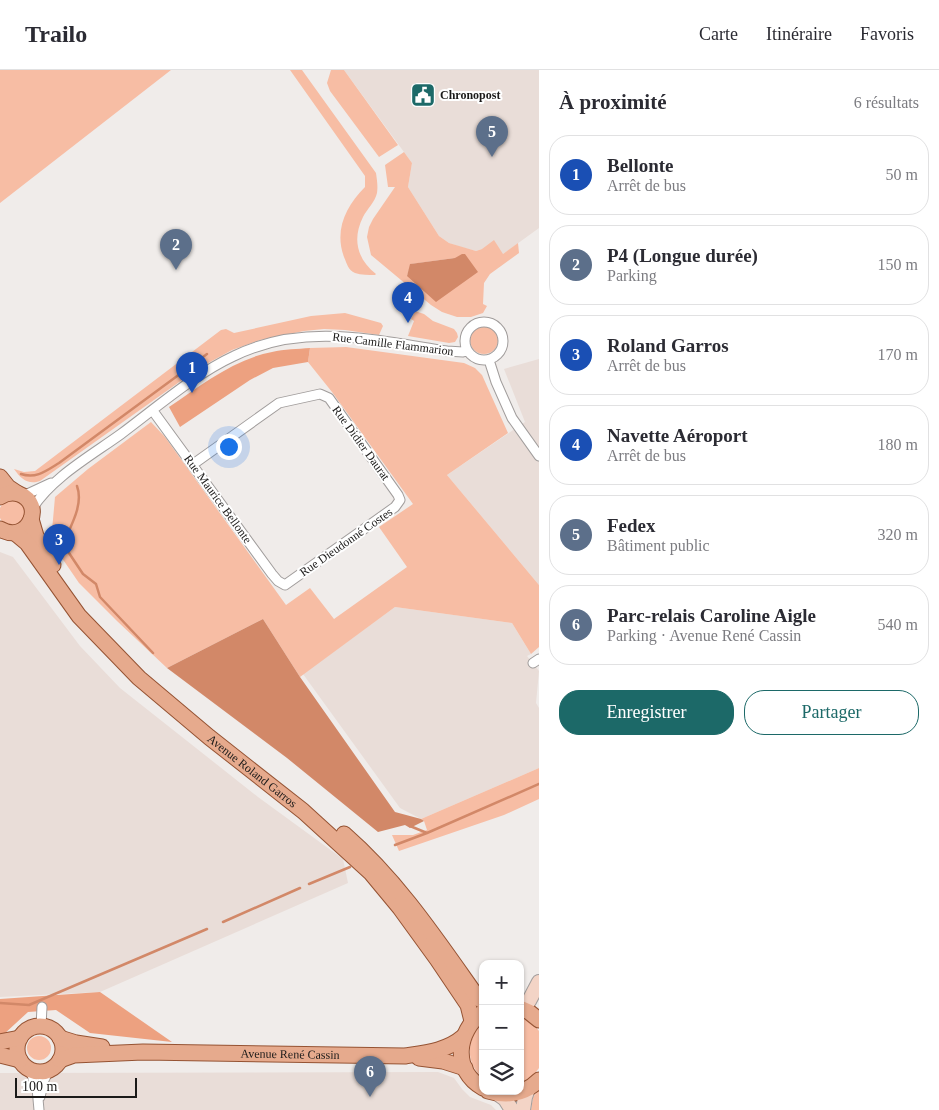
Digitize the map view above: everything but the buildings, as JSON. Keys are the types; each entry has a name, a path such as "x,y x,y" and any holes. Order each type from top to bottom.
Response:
{"main road":[{"path":"0,477 8,487 20,495"},
{"path":"0,497 4,494 20,495"},
{"name":"Avenue Roland Garros","path":"20,495 27,500 36,536 53,565 90,614 113,639 171,694 311,804 351,839 388,877 479,999"},
{"path":"5,531 25,528 32,514"},
{"name":"Avenue Roland Garros","path":"5,531 27,543 79,616 125,665 170,706 304,811 371,874 400,908 477,1017"},
{"path":"523,1005 529,1001 539,982"},
{"path":"524,1009 539,1020"},
{"path":"477,1017 463,1037 461,1047 465,1068 470,1078 479,1085"},
{"path":"0,1055 25,1065 43,1072 54,1065 63,1053 63,1045 60,1038 52,1029 41,1026 28,1029 20,1038 17,1045 17,1053 25,1065"},
{"name":"Avenue René Cassin","path":"54,1065 74,1055 143,1052 405,1056 442,1049 463,1037"},
{"path":"0,1042 20,1038"},
{"name":"Avenue René Cassin","path":"60,1038 76,1043 143,1052"},
{"path":"405,1056 443,1061 465,1068"},
{"path":"523,1110 525,1096 533,1084"},
{"path":"497,1095 505,1099 512,1110"}],"street":[{"path":"478,322 489,322 499,328 504,338 502,350 498,354 489,360 477,359 467,351 465,340 468,329 478,322"},
{"name":"Rue Camille Flammarion","path":"32,514 38,499 60,478 200,376 233,356 262,344 293,338 336,335 447,351 467,351"},
{"path":"489,360 496,382 512,418 539,456"},
{"name":"Rue Didier Daurat","path":"192,464 279,403 320,394 329,398 398,495"},
{"name":"Rue Maurice Bellonte","path":"153,411 272,574 285,585"},
{"name":"Rue Camille Flammarion","path":"20,495 60,478"},
{"name":"Rue Dieudonné Costes","path":"285,585 395,507 400,500 398,495"},
{"path":"371,874 376,875 430,931"},
{"path":"41,1026 42,1007"},
{"path":"25,1065 37,1088 39,1106"},
{"path":"39,1106 44,1080 54,1065"}],"shaded area":[{"path":"0,70 171,70 0,203"},
{"path":"290,70 302,70 376,173 377,193 363,217 357,241 364,262 375,275 355,273 351,270 341,247 341,228 347,210 365,187 365,176"},
{"path":"331,70 344,70 398,145 379,157 330,91 327,83"},
{"path":"344,70 539,70 539,228 503,254 461,247 449,243 439,236 408,187 412,163"},
{"path":"404,152 412,163 408,187 439,236 449,243 476,251 494,240 503,254 518,243 519,253 490,274 484,283 483,304 487,306 483,313 471,317 457,317 442,312 371,255 367,237 369,227 395,187 388,187 385,165","holes":["455,258 407,276 411,264"]},
{"path":"465,254 478,272 436,302 407,276 410,264 455,258"},
{"path":"415,311 424,314 433,321 454,329 458,337 455,342 449,343 408,336 414,321 411,319"},
{"path":"345,313 381,323 383,326 379,335 345,330 324,329 304,331 260,340 232,350 199,368 40,481 28,482 19,476 14,469 24,472 35,471 221,330 226,329 234,333 311,316"},
{"path":"484,326 494,330 498,340 494,350 484,354 474,350 470,340 474,330"},
{"path":"346,347 464,363 475,368 482,375 508,433 447,475 539,585 539,647 531,654 512,623 395,607 300,677 263,619 167,668 79,583 51,542 55,497 88,469 151,422 165,437 286,605 310,588 334,619 407,567 379,527 413,504 308,362 310,348"},
{"path":"310,348 308,362 273,368 250,380 180,427 169,407 218,374 244,361 277,351"},
{"path":"539,359 539,585 447,475 525,422 504,369"},
{"path":"12,500 21,504 25,513 21,522 12,526 3,522 -1,513 3,504"},
{"path":"0,552 13,557 80,646 120,688 258,797 343,859 348,883 100,992 0,997"},
{"path":"395,607 512,623 531,654 527,656 539,671 536,703 539,708 539,768 421,819 400,808 303,674"},
{"path":"263,619 300,677 395,812 424,821 410,828 405,825 378,832 287,758 167,668"},
{"path":"539,768 539,799 504,815 399,851 392,835 413,835 427,830 424,821 421,819"},
{"path":"100,992 172,1042 90,1033 56,1010 28,1012 3,1035 0,1035 0,999"},
{"path":"524,1017 531,1021 539,1031 539,1068 533,1076 524,1082"},
{"path":"479,1027 479,1074 470,1058 471,1043"},
{"path":"39,1036 48,1039 51,1048 48,1057 39,1060 30,1057 27,1048 30,1039"},
{"path":"438,1072 454,1078 470,1097 491,1105 496,1110 0,1110 0,1073"},
{"path":"539,1090 539,1110 531,1110 533,1097"}],"waterway":[{"path":"21,474 36,475 59,463 207,354"},
{"path":"77,486 79,501 63,544 83,574 96,584 100,597 153,653"},
{"path":"395,845 539,784"},
{"path":"410,826 427,833"},
{"path":"309,884 350,867"},
{"path":"223,922 300,888"},
{"path":"0,1003 29,1005 207,929"}],"place":[{"name":"Chronopost","path":"423,95"},
{"name":"Fedex","path":"492,157"},
{"name":"P4 (Longue durée)","path":"176,270"},
{"name":"Navette Aéroport","path":"408,323"},
{"name":"Bellonte","path":"192,393"},
{"name":"Roland Garros","path":"59,565"},
{"name":"Parc-relais Caroline Aigle","path":"370,1097"}]}
